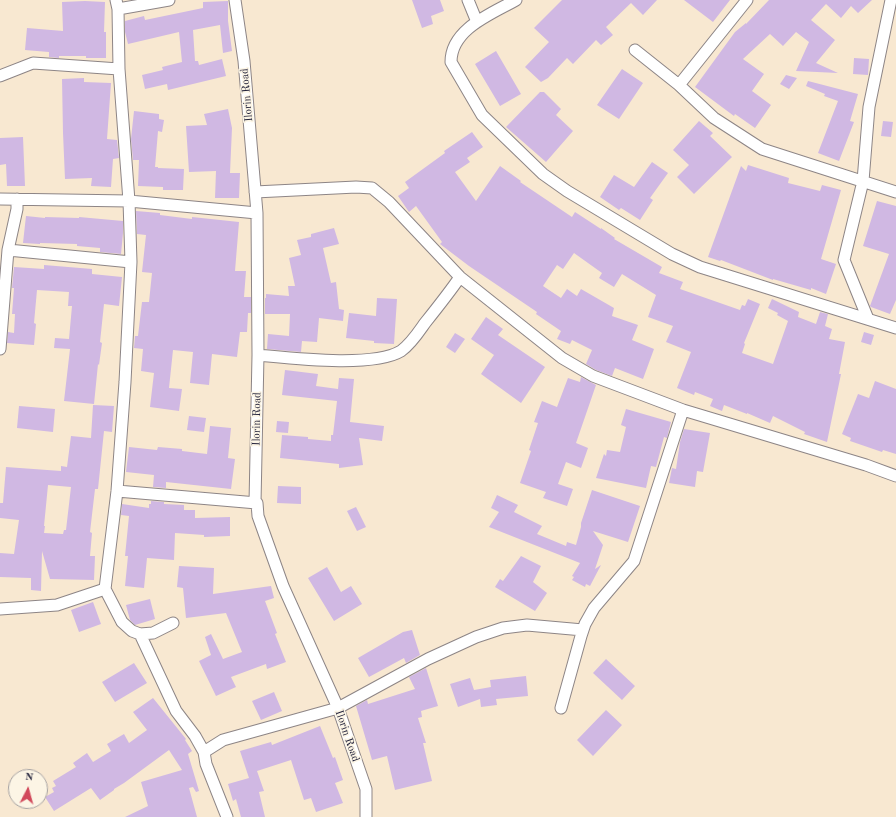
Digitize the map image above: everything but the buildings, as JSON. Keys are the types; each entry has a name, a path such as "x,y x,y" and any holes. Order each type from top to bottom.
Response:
{"street":[{"path":"169,0 117,4 119,69 129,201 131,262 126,374 117,491 105,589 122,622 132,631 140,634 153,633 172,622"},
{"name":"Ilorin Road","path":"236,0 244,60 257,213 258,355 255,503 257,504 258,516 283,586 338,708 366,789 366,817"},
{"path":"468,0 478,22"},
{"path":"516,0 478,22 462,34 454,46 451,55 452,62 482,115 543,174 567,191 666,250 700,267 896,328"},
{"path":"679,85 747,0"},
{"path":"868,319 844,260 863,181 869,107 891,0"},
{"path":"635,50 679,85 714,118 762,149 896,192"},
{"path":"0,76 33,63 119,69"},
{"path":"255,192 356,187 372,188 389,202 460,277 562,358 593,376 683,410 866,465 896,476"},
{"path":"0,199 129,201 257,213"},
{"path":"0,349 8,250 17,209 17,199"},
{"path":"8,250 131,262"},
{"path":"258,355 316,360 370,359 384,357 400,351 411,342 460,277"},
{"path":"561,708 583,630 594,608 634,561 683,410"},
{"path":"117,491 257,504"},
{"path":"0,609 57,605 105,589"},
{"path":"204,752 223,740 338,708 428,659 476,637 503,628 528,625 583,630"},
{"path":"140,634 176,710 195,736 204,752 206,764 226,816"}]}
